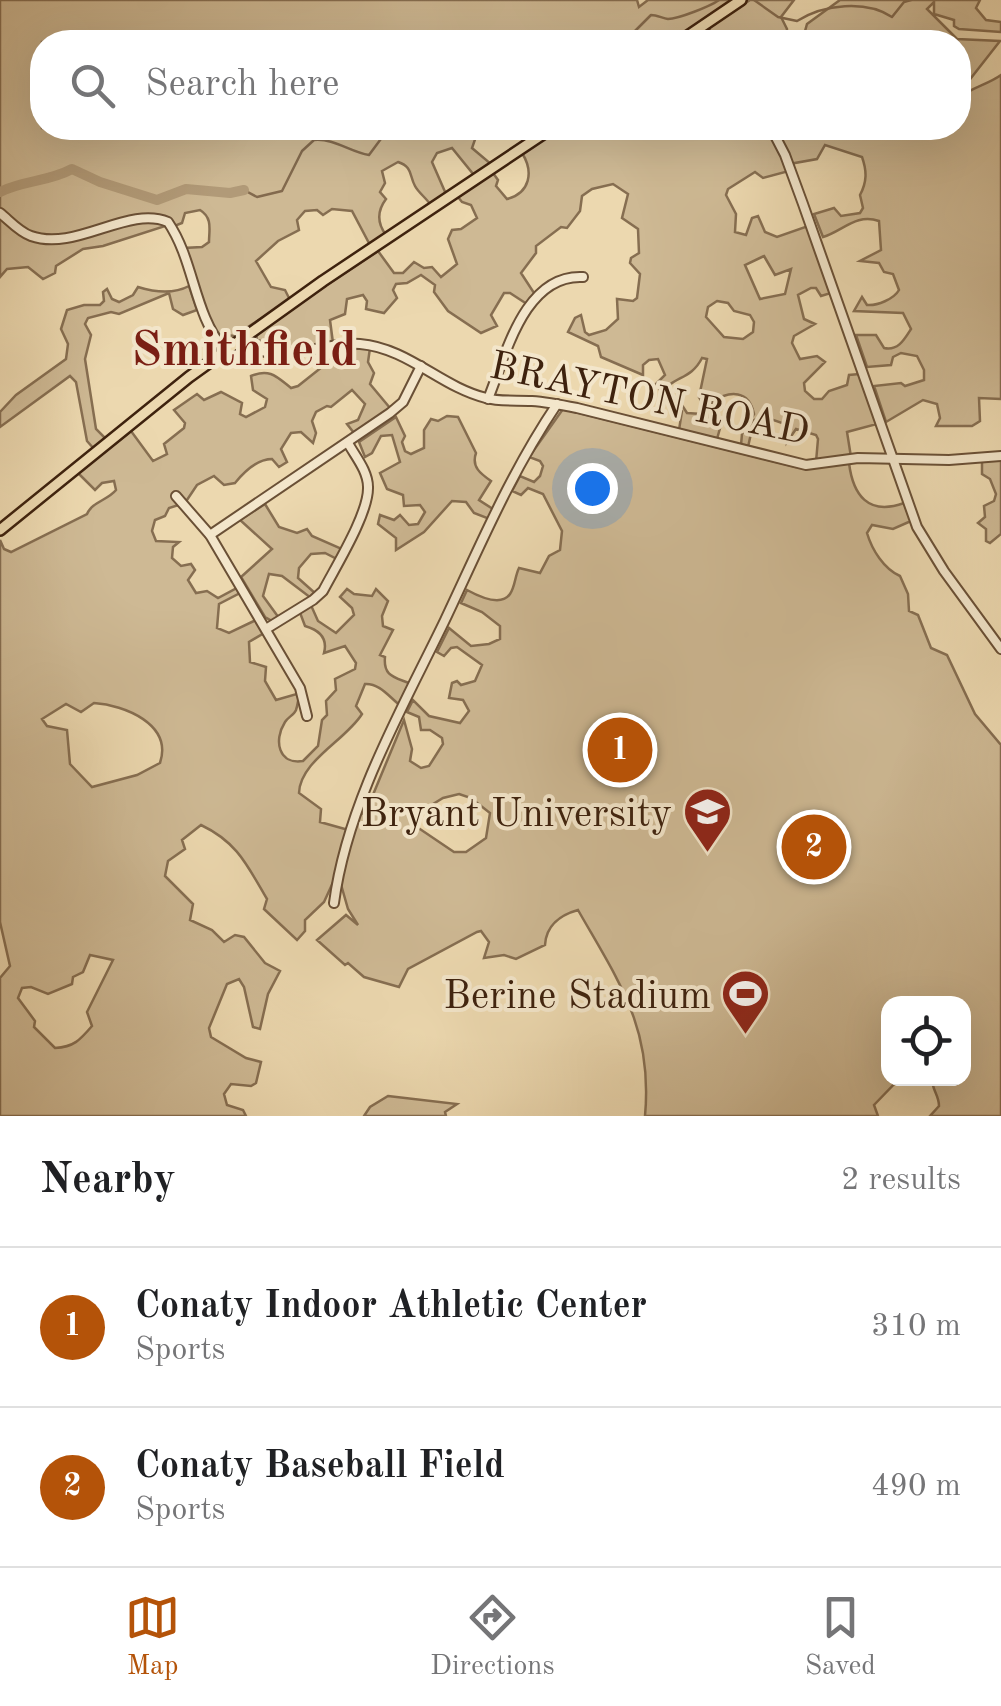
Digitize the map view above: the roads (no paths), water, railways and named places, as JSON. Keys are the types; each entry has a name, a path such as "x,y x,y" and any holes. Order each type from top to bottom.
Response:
{"main road":[{"path":"697,30 741,0"},
{"path":"0,530 225,351 534,140"}],"street":[{"path":"777,140 803,204 904,496 926,546 1001,650"},
{"path":"0,212 36,238 71,238 152,218 168,222 183,252 205,320 225,351"},
{"path":"488,399 514,336 538,294 566,276 583,277"},
{"name":"BRAYTON ROAD","path":"242,340 271,355 359,344 380,347 488,399 557,404 806,465 892,457 950,460 1001,456"},
{"path":"210,535 403,402 421,366"},
{"path":"334,903 338,870 400,706 471,566 511,476 557,404"},
{"path":"266,629 313,600 322,590 359,518 368,486 365,472 348,443"},
{"path":"176,496 210,535 266,629 300,688 307,716"}],"waterway":[{"path":"636,30 651,15 673,18 719,0"},
{"path":"754,0 778,17 797,21 845,6 870,8 892,17 904,2 911,0"},
{"path":"244,190 257,197 282,191 302,151 314,140"},
{"path":"314,140 369,155 380,140"},
{"path":"0,192 72,169 157,200 186,189 230,193 244,190"}],"place":[{"name":"Conaty Indoor Athletic Center","path":"620,750"},
{"name":"Conaty Baseball Field","path":"814,847"},
{"name":"Bryant University","path":"707,854"},
{"name":"Berine Stadium","path":"746,1036"}],"district":[{"name":"Smithfield","path":"244,347"}]}
